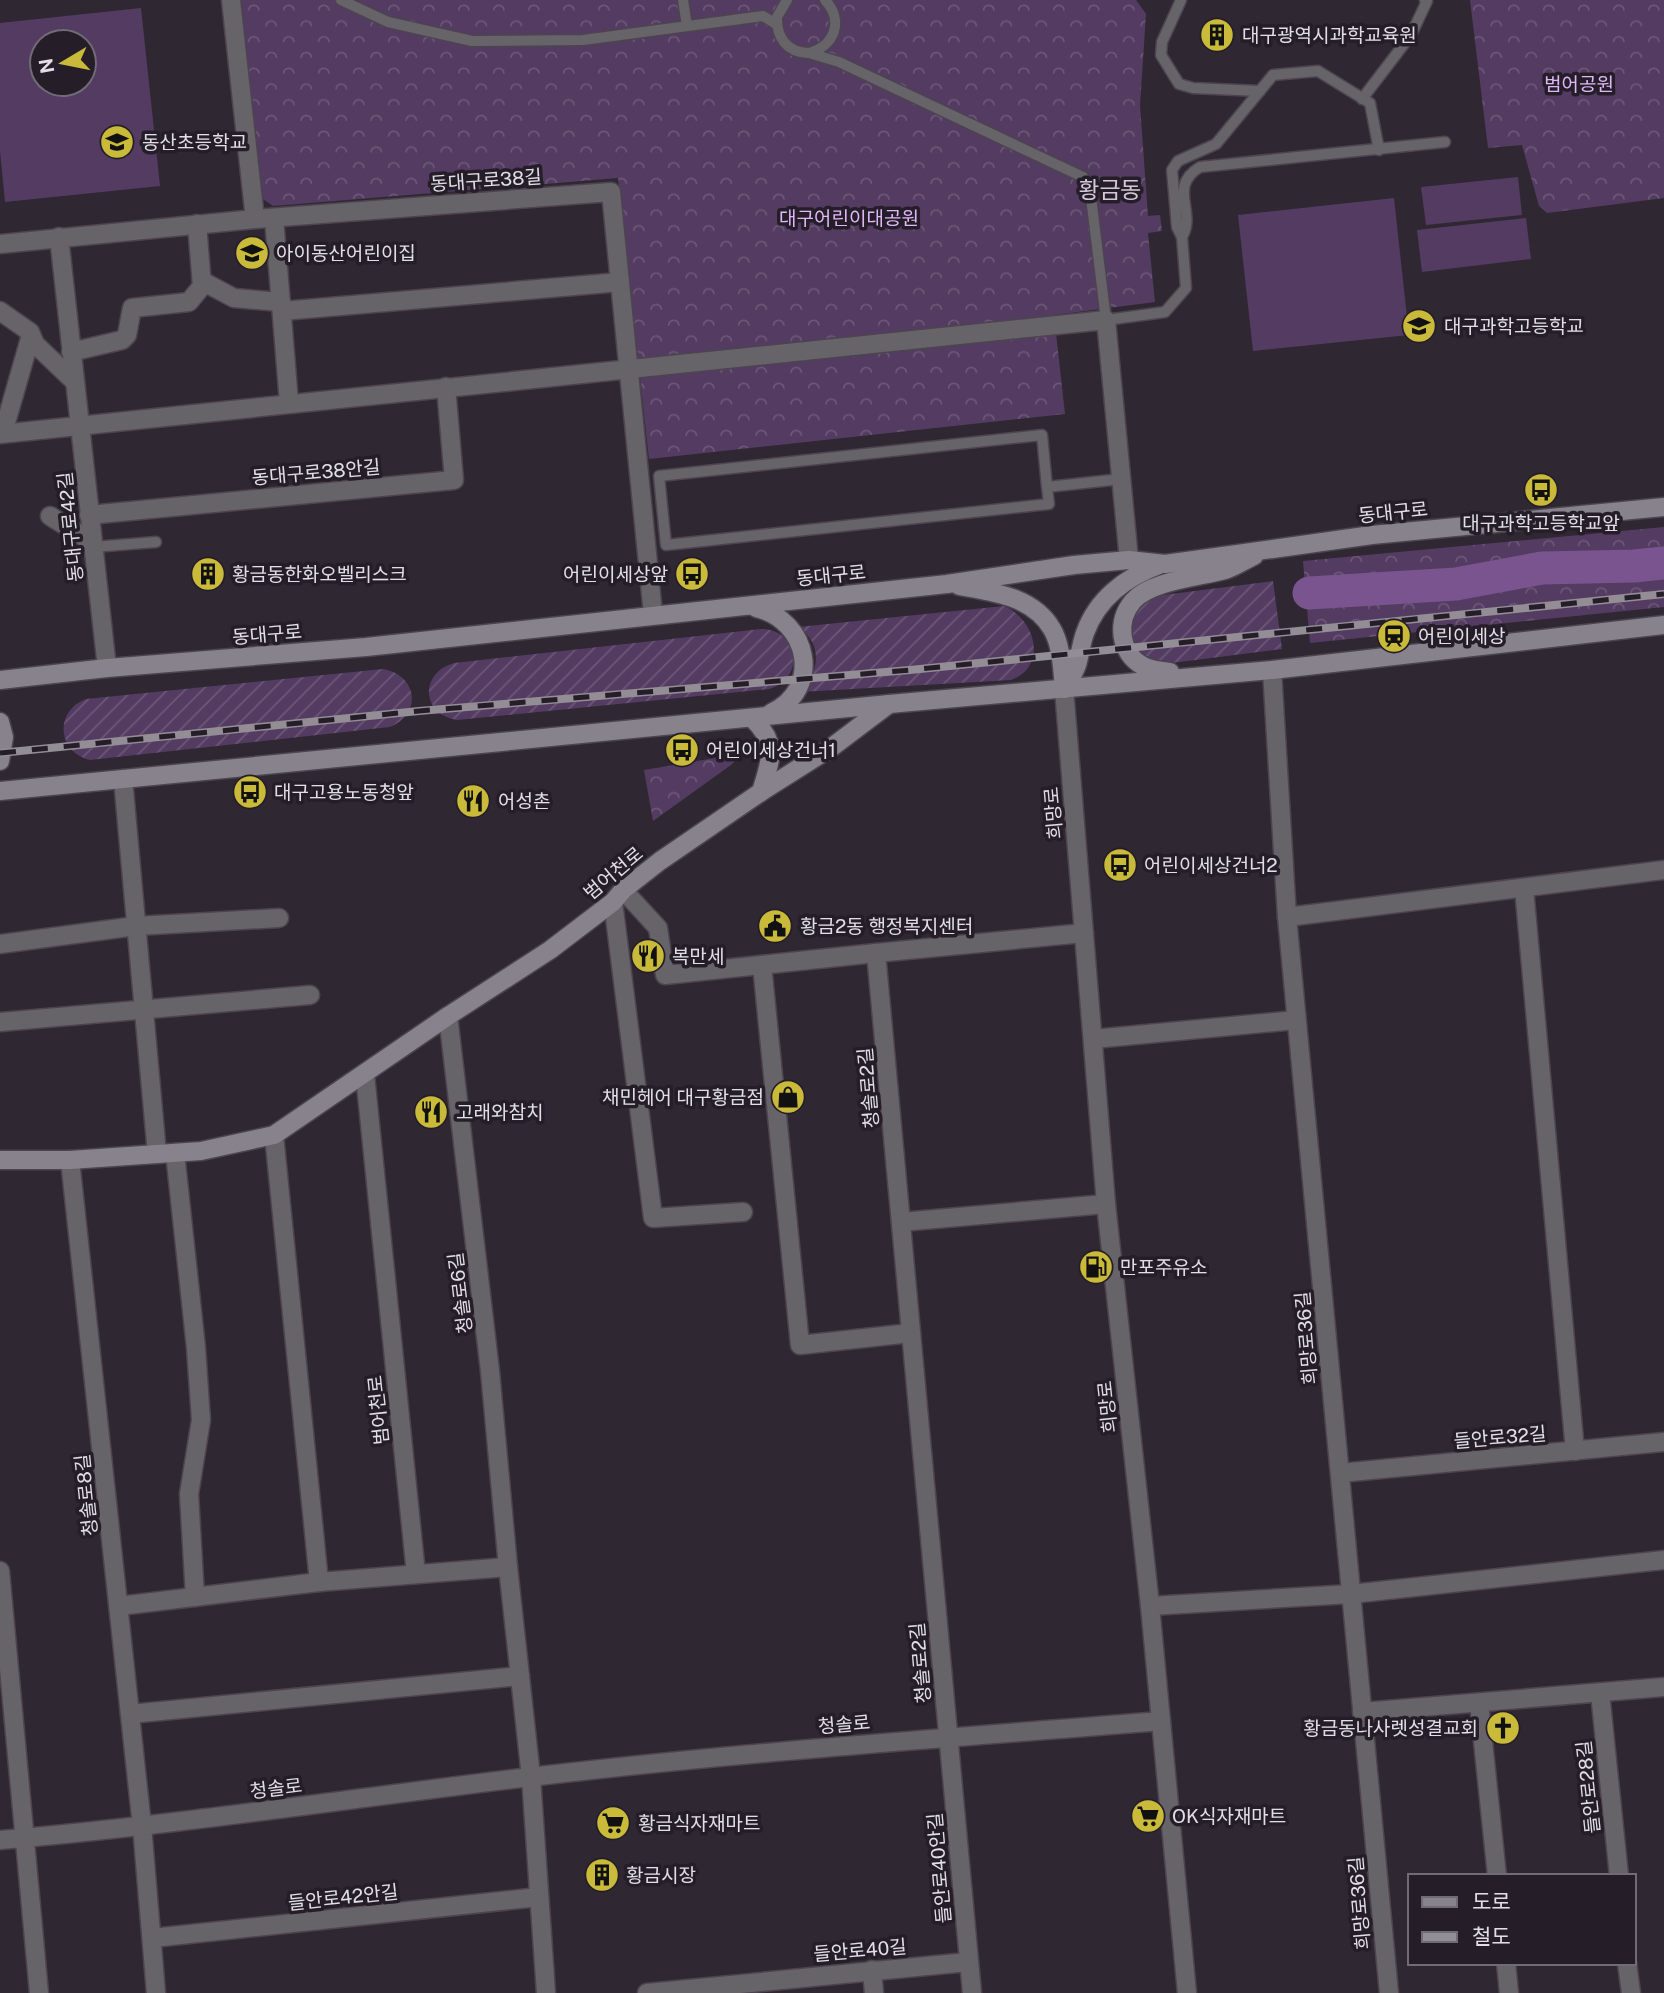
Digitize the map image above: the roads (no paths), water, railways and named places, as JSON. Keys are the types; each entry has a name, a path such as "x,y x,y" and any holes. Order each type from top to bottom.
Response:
{"main road":[{"name":"동대구로","path":"0,680 107,668 366,647 947,584 1007,573 1129,560 1162,564 1373,535 1664,507"},
{"path":"1205,676 1153,670 1141,665 1131,656 1124,643 1122,627 1126,611 1134,599 1149,590 1228,569 1267,549"},
{"path":"1064,689 1076,667 1083,638 1096,612 1123,583 1162,564"},
{"path":"947,584 1016,598 1033,609 1052,629 1060,658 1064,689"},
{"path":"728,607 758,608 772,612 789,626 801,645 803,674 798,688 784,705 758,717"},
{"path":"0,791 889,704 1272,670 1664,625"},
{"name":"범어천로","path":"0,1160 69,1160 201,1151 274,1135 550,950 660,861 832,747 889,704"},
{"path":"758,717 772,747 761,792"},
{"path":"0,722 4,737 0,761"}],"street":[{"path":"231,0 255,219"},
{"name":"동대구로38길","path":"0,244 197,224 611,191 653,614"},
{"path":"274,218 289,403"},
{"path":"71,352 122,340 127,335 132,308 189,302 202,286 197,224"},
{"name":"동대구로42길","path":"59,237 107,668"},
{"path":"202,281 234,298 281,307 620,282"},
{"path":"0,311 27,331 35,344 75,382"},
{"path":"27,331 2,433 1106,320 1129,560"},
{"path":"0,331 27,331"},
{"name":"동대구로38안길","path":"89,515 454,480 446,387"},
{"path":"50,516 92,544"},
{"path":"1272,670 1287,917 1664,870"},
{"name":"희망로","path":"1064,689 1106,1204 1150,1606 1187,1993"},
{"path":"122,779 145,1008 197,1348 201,1420 189,1494 195,1597"},
{"path":"1524,888 1575,1451"},
{"path":"618,896 658,928 665,975 1084,933"},
{"path":"618,896 653,1218 743,1212"},
{"name":"희망로36길","path":"1287,917 1389,1993"},
{"path":"0,944 136,926 279,918"},
{"name":"청솔로2길","path":"876,953 948,1739"},
{"path":"762,965 800,1345 911,1333"},
{"path":"0,1022 310,995"},
{"name":"청솔로6길","path":"448,1016 490,1371 531,1777"},
{"path":"1093,1039 1296,1020"},
{"name":"범어천로","path":"365,1075 416,1574"},
{"path":"274,1135 319,1582"},
{"name":"청솔로8길","path":"69,1160 142,1826"},
{"path":"901,1222 1106,1204"},
{"name":"들안로32길","path":"1340,1473 1664,1442"},
{"path":"1150,1606 1351,1594 1664,1560"},
{"path":"119,1606 319,1582 508,1567"},
{"path":"0,1571 39,1993"},
{"path":"130,1714 520,1676"},
{"path":"1362,1712 1664,1687"},
{"name":"들안로28길","path":"1600,1693 1619,1874"},
{"path":"1479,1703 1497,1874"},
{"name":"청솔로","path":"0,1840 142,1826 531,1777 844,1745 1161,1721"},
{"name":"들안로40안길","path":"948,1739 972,1993"},
{"path":"531,1777 546,1993"},
{"path":"142,1826 156,1993"},
{"name":"들안로42안길","path":"152,1938 540,1897"},
{"name":"들안로40길","path":"655,1993 756,1987 872,1970 968,1962"},
{"path":"1506,1965 1509,1993"},
{"path":"1628,1965 1630,1993"},
{"path":"872,1970 874,1993"}],"lane":[{"path":"341,0 388,22 472,41 583,40 764,16 776,24"},
{"path":"683,0 687,26"},
{"path":"786,0 779,10 776,24 780,37 789,48 839,62 1083,177 1090,189 1106,320 1164,312 1186,288 1172,170 1178,161 1216,144 1273,75 1318,71 1370,103 1379,150"},
{"path":"825,0 835,18 832,38 839,62"},
{"path":"1181,0 1163,42 1161,55 1178,84 1193,88 1260,91"},
{"path":"1362,99 1411,35 1427,1 1425,0"},
{"path":"809,52 822,48 832,38"},
{"path":"1182,237 1187,228 1182,186 1191,172 1200,167 1445,142"},
{"path":"1042,435 1047,487 1049,504 666,545 659,476 1042,435"},
{"path":"1047,487 1121,479"},
{"path":"92,544 156,542"}],"waterway":[{"path":"1309,593 1456,584 1542,568 1664,563"}],"railway":[{"path":"0,753 419,711 910,670 1664,594"}],"place":[{"name":"대구광역시과학교육원","path":"1217,35"},
{"name":"동산초등학교","path":"117,142"},
{"name":"아이동산어린이집","path":"252,253"},
{"name":"대구과학고등학교","path":"1419,326"},
{"name":"대구과학고등학교앞","path":"1541,490"},
{"name":"황금동한화오벨리스크","path":"208,574"},
{"name":"어린이세상앞","path":"692,574"},
{"name":"어린이세상","path":"1394,636"},
{"name":"어린이세상건너1","path":"682,750"},
{"name":"대구고용노동청앞","path":"250,792"},
{"name":"어성촌","path":"473,801"},
{"name":"어린이세상건너2","path":"1120,865"},
{"name":"황금2동 행정복지센터","path":"775,926"},
{"name":"복만세","path":"648,956"},
{"name":"채민헤어 대구황금점","path":"788,1097"},
{"name":"고래와참치","path":"431,1112"},
{"name":"만포주유소","path":"1096,1267"},
{"name":"황금동나사렛성결교회","path":"1503,1728"},
{"name":"OK식자재마트","path":"1148,1816"},
{"name":"황금식자재마트","path":"613,1823"},
{"name":"황금시장","path":"602,1875"}],"district":[{"name":"황금동","path":"1110,189"}],"park label":[{"name":"범어공원","path":"1579,84"},
{"name":"대구어린이대공원","path":"849,218"}]}
